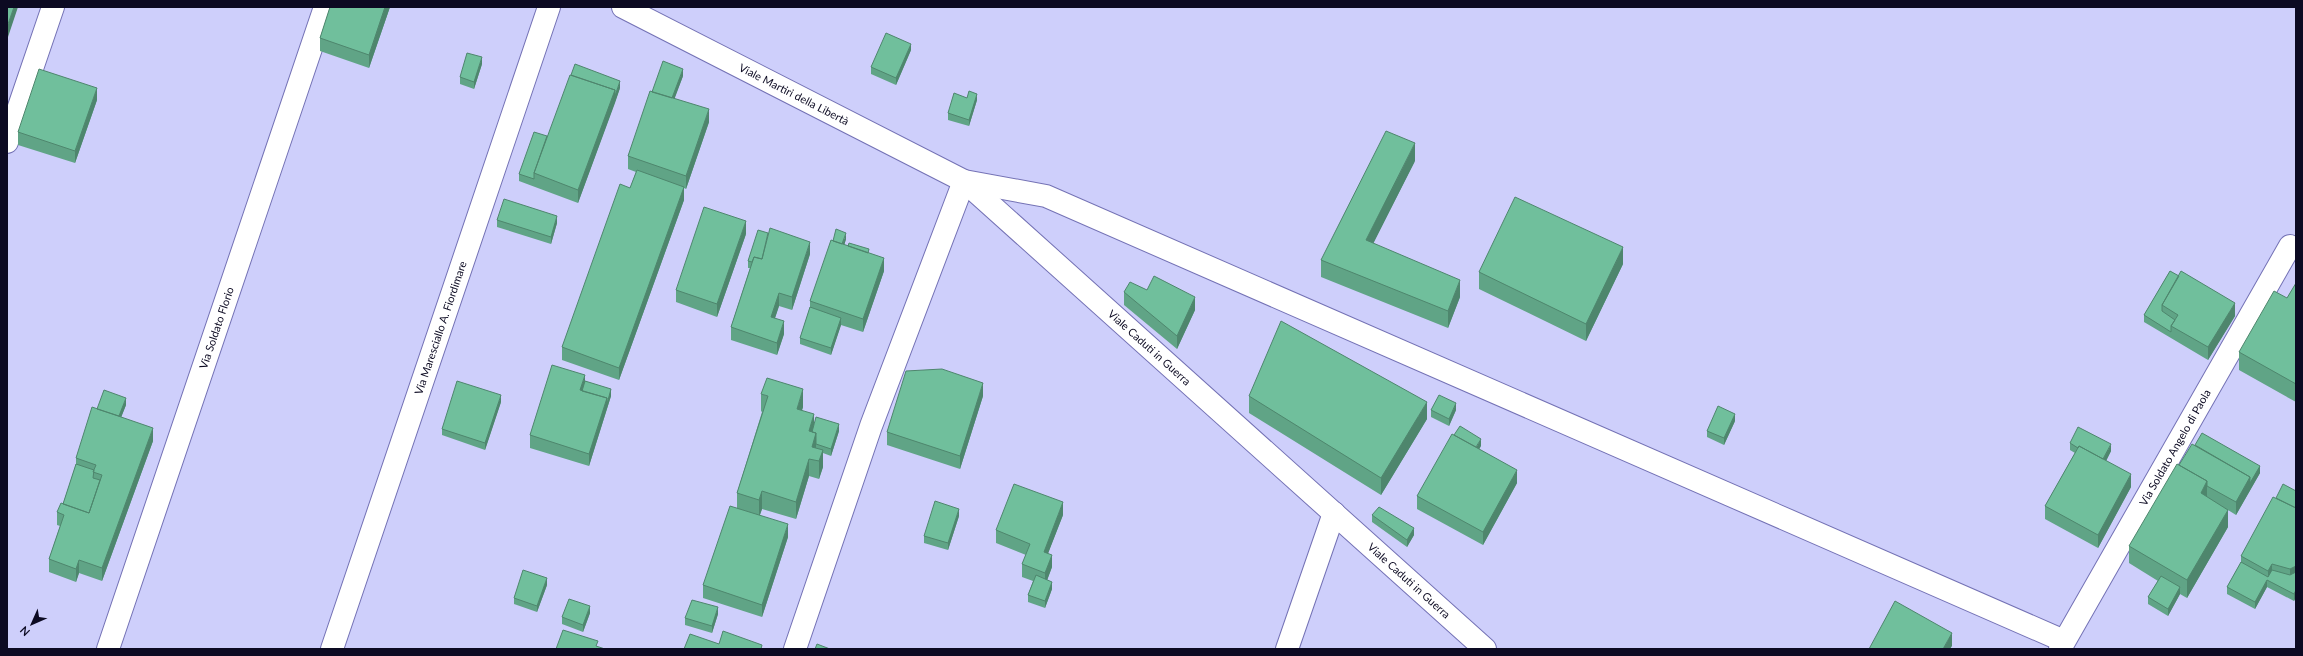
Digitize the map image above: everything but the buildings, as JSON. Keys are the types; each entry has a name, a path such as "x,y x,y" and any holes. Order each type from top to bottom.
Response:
{"street":[{"path":"7,142 53,7"},
{"name":"Via Soldato Florio","path":"108,649 326,7"},
{"name":"Via Maresciallo A. Fiordimare","path":"332,649 548,7"},
{"name":"Viale Martiri della Libertà","path":"623,7 964,181"},
{"path":"795,649 871,426 964,181 1046,196 2062,645"},
{"name":"Viale Caduti in Guerra","path":"964,181 1334,513 1474,645"},
{"name":"Via Soldato Angelo di Paola","path":"2062,645 2290,246"},
{"path":"1287,649 1334,513"}]}
